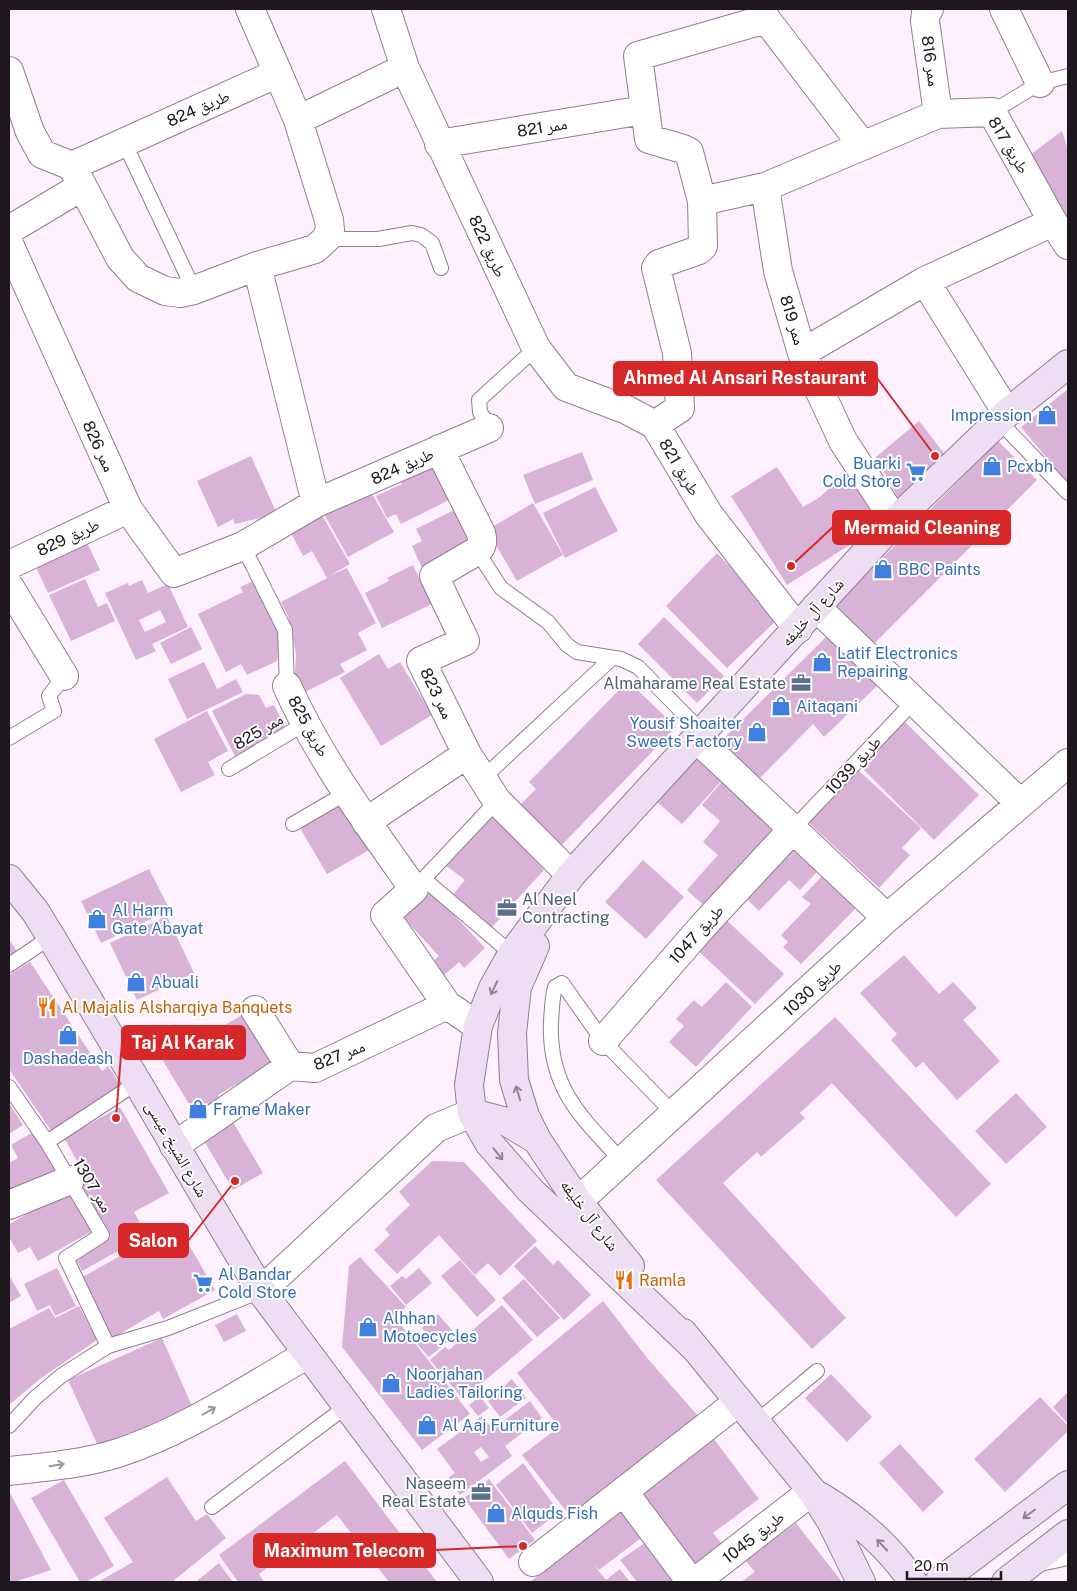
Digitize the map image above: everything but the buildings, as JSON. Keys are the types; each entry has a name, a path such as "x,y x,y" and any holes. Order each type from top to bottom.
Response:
{"street":[{"path":"9,71 30,132 42,154 76,177 120,258 128,269 151,286 165,291 180,293 194,290 257,266 315,249 326,239 330,230 329,220 298,120 250,9"},
{"name":"طريق 822","path":"386,9 405,68 536,348 566,387 627,410 655,425"},
{"name":"ممر 816","path":"929,9 926,12 925,21 938,114"},
{"path":"1004,9 1040,83"},
{"path":"863,146 764,14 638,56 649,139 688,152 702,201 765,186 863,146 938,114"},
{"path":"298,120 405,68"},
{"name":"طريق 824","path":"9,230 124,142 278,73"},
{"name":"ممر 821","path":"439,144 644,110"},
{"name":"طريق 817","path":"938,114 992,112 1053,222 1068,245"},
{"name":"ممر 819","path":"765,186 778,272 802,353 842,441 895,521"},
{"name":"طريق 821","path":"702,201 702,246 699,250 659,264 656,268 677,353 680,408 655,425 709,515 798,629"},
{"path":"802,353 925,281 1053,222"},
{"name":"ممر 826","path":"9,244 128,508 174,573 243,546"},
{"path":"257,266 316,503"},
{"path":"925,281 1003,417"},
{"name":"شارع آل خليفه","path":"747,1412 695,1348 569,1210 511,1171 489,1143 472,1113 469,1085 478,1026 494,988 512,954 571,876 895,521 1003,417 1068,364"},
{"name":"طريق 824","path":"243,546 316,503 489,428"},
{"path":"439,450 481,533 481,547 477,552"},
{"name":"طريق 829","path":"9,565 128,508"},
{"name":"ممر 823","path":"477,552 434,576 464,641 421,661 467,754 497,802 571,876"},
{"path":"9,586 64,676"},
{"path":"816,607 1020,802"},
{"name":"طريق 825","path":"287,686 304,724 366,822 419,885"},
{"path":"700,736 792,830 887,918"},
{"path":"366,822 467,754"},
{"name":"طريق 1030","path":"569,1210 887,918 1020,802 1068,763"},
{"name":"طريق 1047","path":"603,1041 702,927 792,830"},
{"name":"شارع آل خليفه","path":"569,1210 525,1116 514,1080 512,1033 517,987 571,876"},
{"name":"شارع الشيخ عيسى","path":"9,879 52,937 261,1291 479,1582"},
{"path":"419,885 385,915 447,1005 478,1026"},
{"name":"ممر 827","path":"255,1010 290,1066 315,1068 447,1005"},
{"path":"174,1146 290,1066"},
{"path":"261,1291 436,1128 472,1113 506,1122 537,1140"},
{"path":"9,1205 70,1180"},
{"path":"9,1471 53,1466 117,1453 153,1439 170,1432 308,1354"},
{"path":"533,1562 624,1492 747,1412 812,1491 831,1521 860,1582"},
{"path":"939,1582 1068,1485"},
{"path":"812,1491 835,1505 877,1539 913,1582"},
{"name":"طريق 1045","path":"624,1492 693,1582 812,1491"},
{"path":"1006,1582 1068,1534"}],"lane":[{"path":"992,112 1040,83 1068,76"},
{"path":"124,142 194,290"},
{"path":"326,239 378,239 412,233 421,235 432,243 441,268"},
{"path":"489,428 480,412 479,400 536,348"},
{"path":"1003,417 1068,493"},
{"name":"طريق 825","path":"243,546 285,630 287,686"},
{"path":"477,552 501,588 548,622 567,645 586,655 612,658 629,662 638,667 700,736"},
{"path":"483,778 612,658"},
{"path":"9,738 54,711 49,696 64,676"},
{"name":"طريق 1039","path":"792,830 914,701"},
{"name":"ممر 825","path":"229,769 304,724"},
{"path":"293,824 348,792"},
{"path":"419,885 497,802"},
{"name":"طريق 825","path":"419,885 512,954"},
{"path":"9,965 52,937"},
{"path":"623,1162 578,1113 558,1079 550,1042 555,987 562,983 603,1041 674,1115"},
{"path":"47,1142 138,1082"},
{"name":"ممر 1307","path":"9,1087 47,1142 102,1235 66,1258 108,1346"},
{"path":"9,1426 35,1398 61,1376 108,1346 168,1328 261,1291"},
{"path":"747,1412 817,1371"},
{"path":"212,1508 347,1406"},
{"path":"1028,1566 1054,1563 1068,1558"}],"place":[{"name":"Impression","path":"1047,415"},
{"name":"Ahmed Al Ansari Restaurant","path":"935,456"},
{"name":"Pcxbh","path":"992,466"},
{"name":"Buarki Cold Store","path":"916,472"},
{"name":"Mermaid Cleaning","path":"791,566"},
{"name":"BBC Paints","path":"883,569"},
{"name":"Latif Electronics Repairing","path":"822,662"},
{"name":"Almaharame Real Estate","path":"801,683"},
{"name":"Aitaqani","path":"781,706"},
{"name":"Yousif Shoaiter Sweets Factory","path":"757,732"},
{"name":"Al Neel Contracting","path":"507,908"},
{"name":"Al Harm Gate Abayat","path":"97,919"},
{"name":"Abuali","path":"136,982"},
{"name":"Al Majalis Alsharqiya Banquets","path":"47,1007"},
{"name":"Dashadeash","path":"68,1035"},
{"name":"Frame Maker","path":"198,1109"},
{"name":"Taj Al Karak","path":"116,1118"},
{"name":"Salon","path":"235,1181"},
{"name":"Ramla","path":"624,1280"},
{"name":"Al Bandar Cold Store","path":"203,1283"},
{"name":"Alhhan Motoecycles","path":"368,1327"},
{"name":"Noorjahan Ladies Tailoring","path":"391,1383"},
{"name":"Al Aaj Furniture","path":"427,1425"},
{"name":"Naseem Real Estate","path":"481,1492"},
{"name":"Alquds Fish","path":"496,1513"},
{"name":"Maximum Telecom","path":"523,1546"}]}
